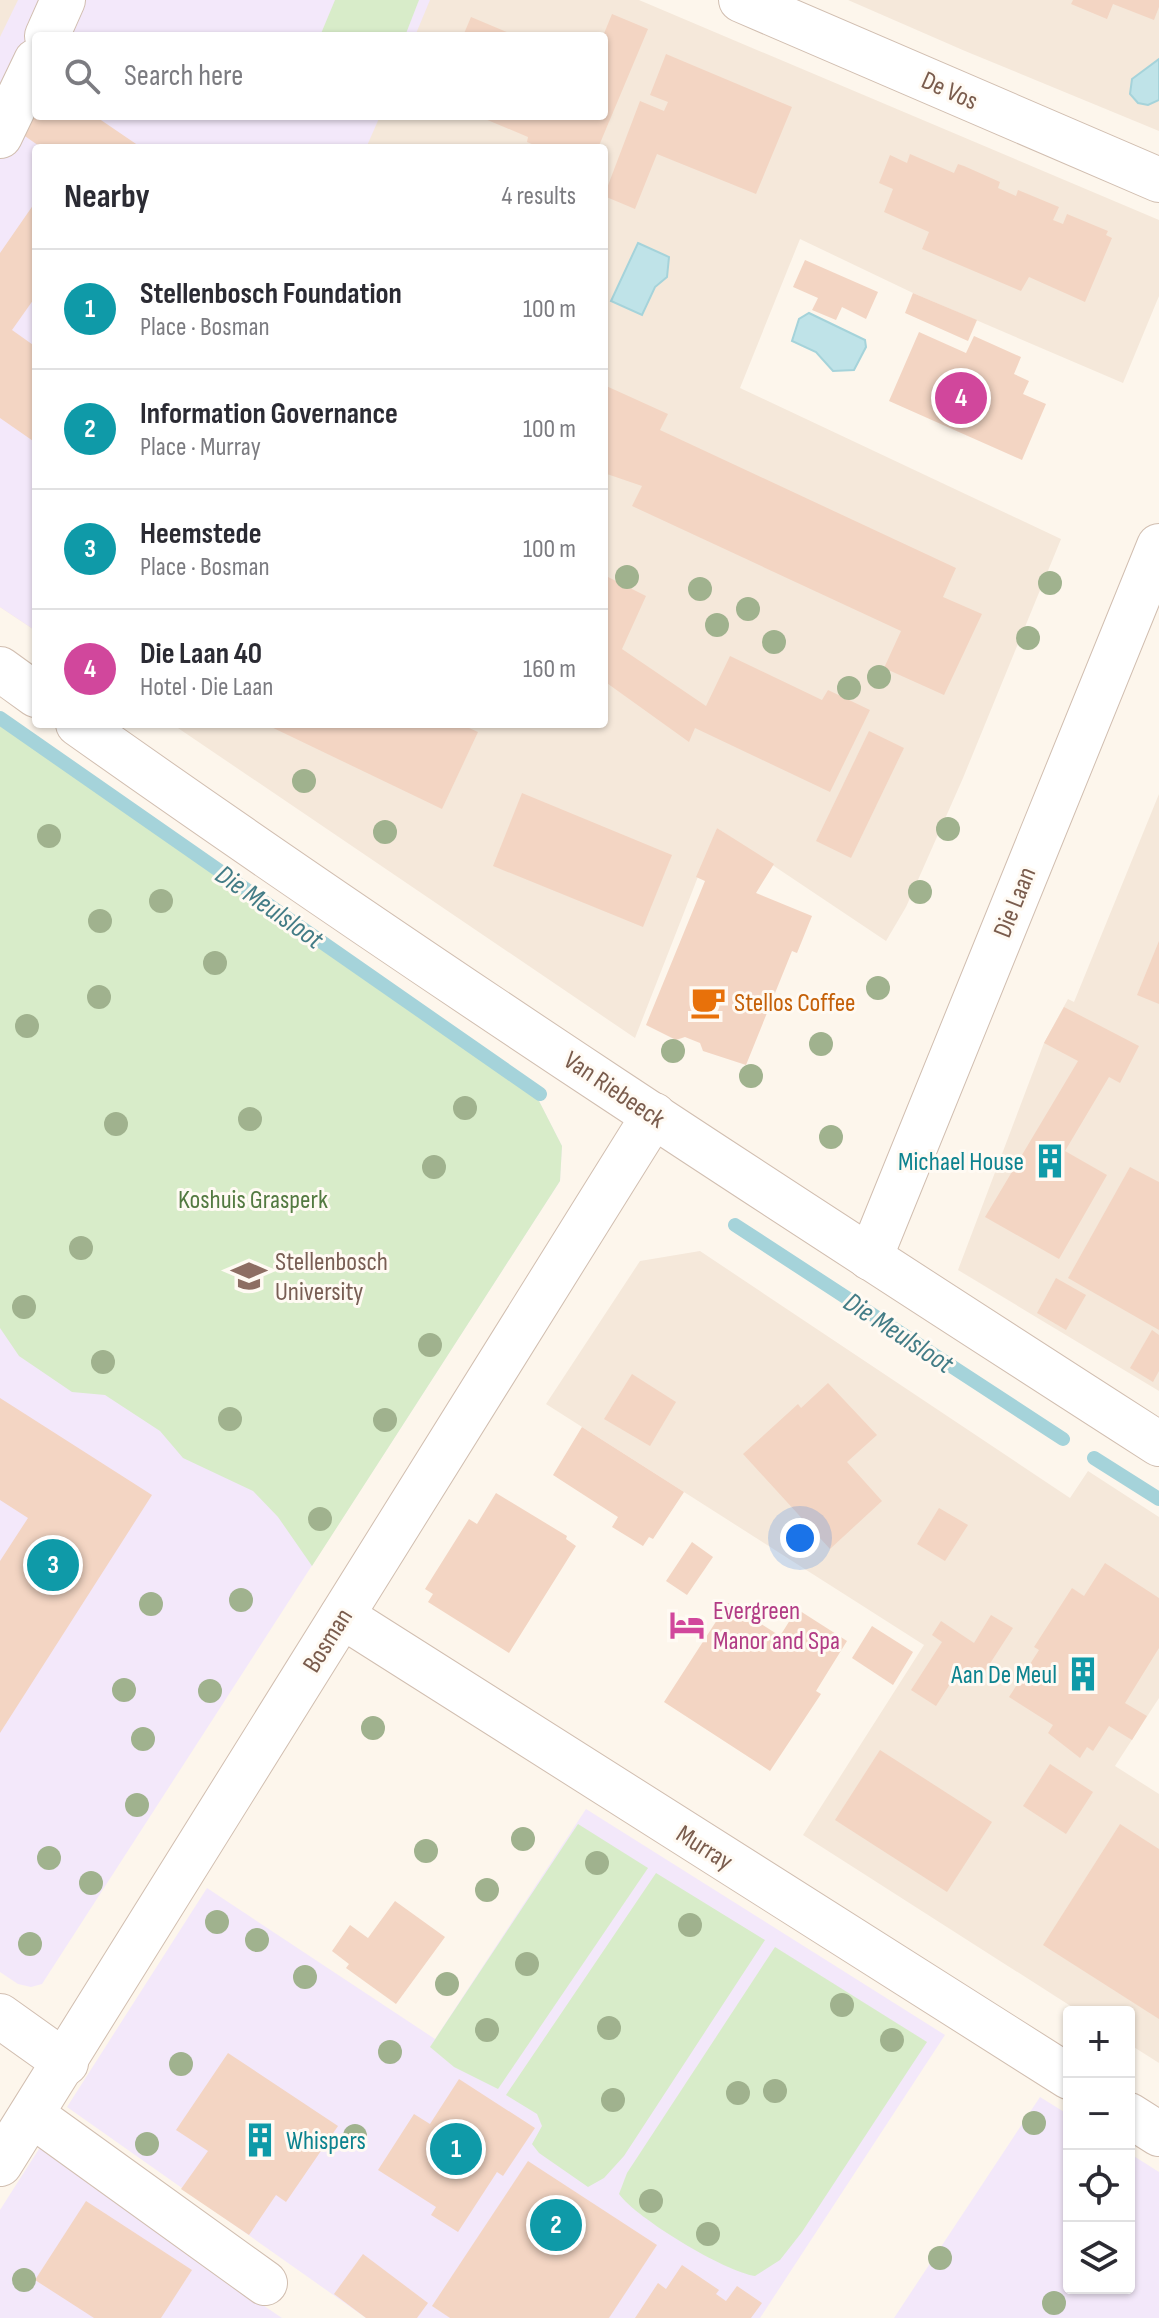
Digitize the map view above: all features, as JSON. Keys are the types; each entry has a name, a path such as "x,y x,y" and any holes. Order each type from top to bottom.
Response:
{"street":[{"path":"49,32 63,0"},
{"name":"De Vos","path":"741,0 1159,180"},
{"path":"0,136 32,69"},
{"name":"Die Laan","path":"870,1258 1159,546"},
{"path":"0,669 32,692"},
{"name":"Van Riebeeck","path":"84,728 244,842 654,1115 1159,1444"},
{"name":"Bosman","path":"0,2164 66,2063 514,1334 654,1115"},
{"name":"Murray","path":"342,1616 1063,2073"},
{"path":"0,2016 66,2063"},
{"path":"32,2115 265,2283"},
{"path":"1135,2119 1159,2134"}],"shaded area":[{"path":"0,0 639,0 1159,220 1159,296 1123,383 913,293 800,239 740,388 1061,539 963,778 906,907 886,941 717,828 635,1038 178,728 608,728 608,144 32,144 32,628 0,607"},
{"path":"18,0 430,0 417,32 32,32 32,120 378,120 368,144 32,144 32,628 0,607 0,37"},
{"path":"848,0 1159,0 1159,131 965,51"},
{"name":"Koshuis Grasperk","path":"0,724 538,1099 562,1146 560,1181 42,1984 31,1987 18,1984 0,1972"},
{"path":"1159,794 1159,1391 958,1270 1044,1043 1068,999 1074,1002"},
{"path":"700,1251 1070,1498 1088,1471 1159,1517 1159,1698 1115,1766 1159,1794 1159,2063 1135,2048 1135,2006 1071,2006 803,1835 924,1645 546,1404 640,1261"},
{"path":"586,1809 945,2035 760,2318 366,2318 67,2107 207,1888 435,2039"},
{"path":"1040,2097 1063,2111 1063,2294 1135,2294 1135,2157 1159,2172 1159,2318 894,2318"},
{"path":"44,2141 282,2318 0,2318 0,2210"}],"green space":[{"path":"335,0 419,0 407,32 322,32"},
{"name":"Koshuis Grasperk","path":"0,724 538,1099 562,1146 560,1181 312,1566 278,1517 253,1491 183,1458 160,1431 105,1395 72,1392 19,1356 0,1328"},
{"path":"578,1824 648,1868 498,2089 454,2067 430,2047"},
{"path":"656,1873 765,1940 624,2156 604,2178 588,2187 539,2153 532,2144 542,2126 537,2114 506,2095"},
{"path":"775,1947 927,2042 802,2232 780,2260 755,2276 703,2255 643,2216 619,2194 627,2173"}],"water":[{"path":"1159,59 1159,100 1148,105 1138,103 1130,94 1132,79"},
{"path":"638,243 669,257 667,277 655,287 642,315 611,301"},
{"path":"809,313 865,340 866,347 854,370 833,371 816,352 792,341 799,319"}],"building":[{"path":"1073,0 1159,0 1159,7 1154,20 1113,4 1107,19 1071,4"},
{"path":"612,14 648,29 600,144 532,144 527,142 528,137 488,120 608,120 608,32 605,32"},
{"path":"471,17 507,32 465,32"},
{"path":"666,54 792,107 756,194 657,154 635,209 608,198 608,185 640,101 664,111 668,102 650,95"},
{"path":"32,99 32,120 101,120 136,144 36,144 12,127"},
{"path":"910,154 954,173 958,164 964,166 1000,182 998,188 1016,196 1018,190 1059,207 1053,220 1063,224 1067,214 1108,231 1106,235 1112,238 1085,302 1029,277 1021,291 922,249 929,232 884,212 893,189 879,183 890,155 907,163"},
{"path":"32,207 32,302 12,330 32,344 32,440 0,418 0,253"},
{"path":"805,260 878,292 866,319 842,307 836,320 812,310 818,298 793,287"},
{"path":"913,293 977,320 968,341 905,313"},
{"path":"919,332 966,353 974,336 1021,357 1014,374 1029,381 1023,394 1046,404 1022,460 889,401"},
{"path":"608,387 668,414 660,430 956,568 943,597 982,614 944,695 884,668 901,631 632,506 642,486 608,474"},
{"path":"608,577 646,596 622,649 706,706 730,656 822,700 828,690 870,710 830,792 695,728 689,742 608,684"},
{"path":"273,728 469,728 478,732 442,809"},
{"path":"869,731 904,748 851,858 816,841"},
{"path":"522,793 672,855 643,927 493,866"},
{"path":"717,828 774,864 756,893 812,916 797,953 792,951 746,1065 703,1051 700,1043 685,1037 676,1040 646,1025 705,881 696,877"},
{"path":"1159,941 1159,1004 1137,995"},
{"name":"Michael House","path":"1064,1007 1139,1046 1120,1083 1109,1077 1065,1151 1107,1175 1059,1259 985,1217 1078,1061 1044,1043"},
{"path":"1130,1167 1159,1182 1159,1330 1068,1278"},
{"path":"1056,1278 1086,1295 1066,1330 1037,1313"},
{"path":"1152,1330 1159,1335 1159,1371 1153,1382 1130,1368"},
{"path":"632,1374 676,1402 650,1446 604,1419"},
{"path":"828,1383 877,1435 847,1462 882,1501 830,1549 743,1454 798,1404 801,1408"},
{"path":"0,1398 152,1495 0,1733 0,1561 28,1518 0,1500"},
{"path":"582,1427 684,1492 653,1539 649,1537 643,1546 612,1527 618,1517 553,1475"},
{"path":"496,1493 567,1536 566,1539 576,1546 509,1653 428,1602 433,1594 425,1589 469,1519 477,1524"},
{"path":"939,1508 968,1525 945,1561 917,1544"},
{"path":"692,1542 713,1557 687,1595 666,1581"},
{"name":"Aan De Meul","path":"1105,1563 1159,1598 1159,1648 1125,1703 1147,1716 1132,1740 1109,1726 1093,1751 1087,1747 1080,1758 1048,1733 1053,1725 1009,1697 1039,1650 1034,1647 1072,1588 1084,1596"},
{"path":"728,1603 780,1636 797,1609 847,1641 816,1691 821,1694 770,1771 664,1702"},
{"path":"991,1615 1013,1628 978,1682 959,1670 936,1706 911,1690 942,1642 932,1635 941,1621 974,1643"},
{"path":"872,1626 913,1652 893,1685 852,1658"},
{"path":"880,1750 992,1822 947,1892 835,1820"},
{"path":"1050,1764 1093,1792 1066,1834 1023,1806"},
{"path":"1120,1824 1159,1849 1159,2019 1043,1945"},
{"path":"395,1901 445,1937 396,2004 346,1968 349,1964 332,1951 350,1925 368,1938"},
{"name":"Whispers","path":"228,2053 338,2126 286,2202 276,2195 249,2235 181,2189 208,2151 176,2130"},
{"path":"459,2079 535,2128 503,2176 497,2172 458,2232 431,2215 436,2207 378,2170 414,2114 430,2124"},
{"path":"528,2161 657,2245 609,2318 450,2318 432,2306"},
{"path":"86,2201 192,2270 161,2318 94,2318 35,2280"},
{"path":"363,2254 428,2303 417,2318 366,2318 334,2294"},
{"path":"682,2265 719,2290 716,2294 726,2301 737,2286 762,2303 751,2318 635,2318 658,2283 666,2289"}],"waterway":[{"name":"Die Meulsloot","path":"0,718 540,1094"},
{"name":"Die Meulsloot","path":"735,1225 1063,1439"},
{"name":"Die Meulsloot","path":"1094,1458 1159,1499"}],"place":[{"name":"Die Laan 40","path":"961,398"},
{"name":"Stellos Coffee","path":"708,1002"},
{"name":"Michael House","path":"1050,1161"},
{"name":"Stellenbosch University","path":"249,1276"},
{"name":"Heemstede","path":"53,1565"},
{"name":"Evergreen Manor and Spa","path":"687,1625"},
{"name":"Aan De Meul","path":"1083,1674"},
{"name":"Whispers","path":"260,2140"},
{"name":"Stellenbosch Foundation","path":"456,2149"},
{"name":"Information Governance","path":"556,2225"}]}
